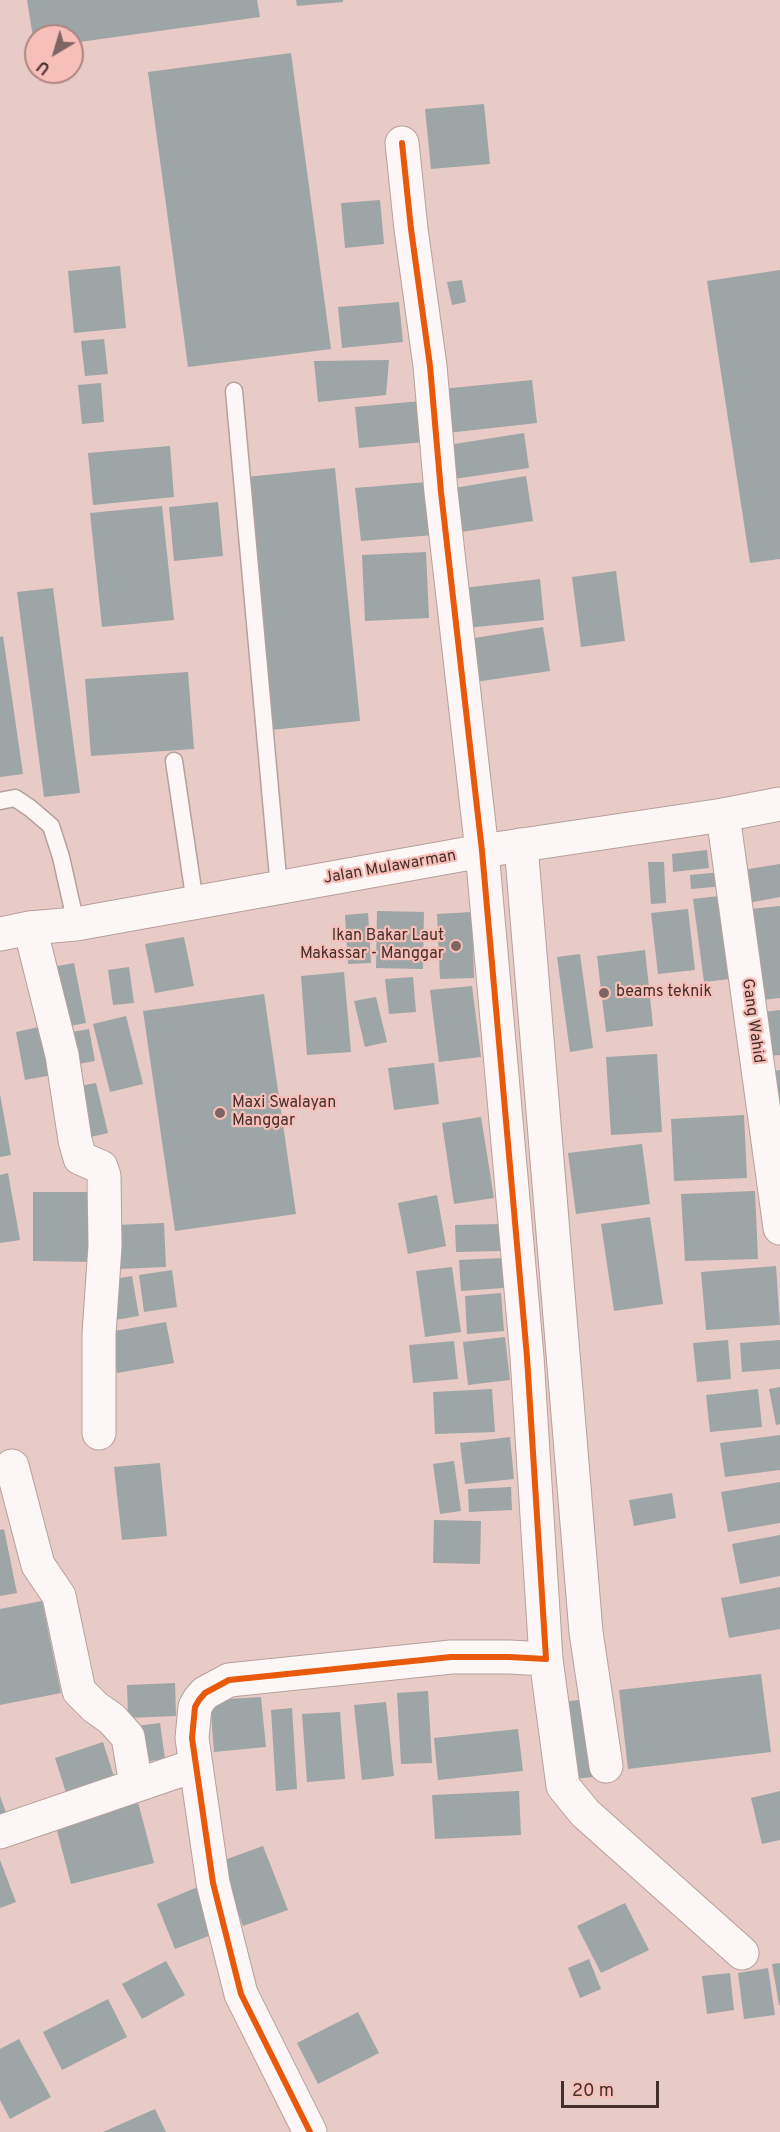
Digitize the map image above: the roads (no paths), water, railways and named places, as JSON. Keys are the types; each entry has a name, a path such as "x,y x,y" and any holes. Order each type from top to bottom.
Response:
{"street":[{"path":"402,142 411,229 430,366 441,492 483,851 527,1357 546,1659 563,1786 585,1813 742,1953"},
{"name":"Jalan Mulawarman","path":"15,931 76,924 483,851 723,815 780,804"},
{"name":"Gang Wahid","path":"723,815 780,1228"},
{"path":"521,845 586,1632 606,1766"},
{"path":"15,931 62,1055 75,1140 80,1158 102,1167 104,1176 105,1246 99,1334 99,1432"},
{"path":"12,1466 38,1565 59,1596 73,1653 79,1691 95,1707 112,1719 128,1737 136,1785"},
{"path":"310,2132 241,1994 213,1883 192,1738 195,1707 205,1693 229,1680 451,1657 546,1659"},
{"path":"0,1832 196,1765"}],"lane":[{"path":"234,391 279,888"},
{"path":"174,761 195,903"},
{"path":"0,801 15,798 51,826 76,924"}],"place":[{"name":"Ikan Bakar Laut Makassar - Manggar","path":"456,946"},
{"name":"beams teknik","path":"604,993"},
{"name":"Maxi Swalayan Manggar","path":"220,1113"}]}
